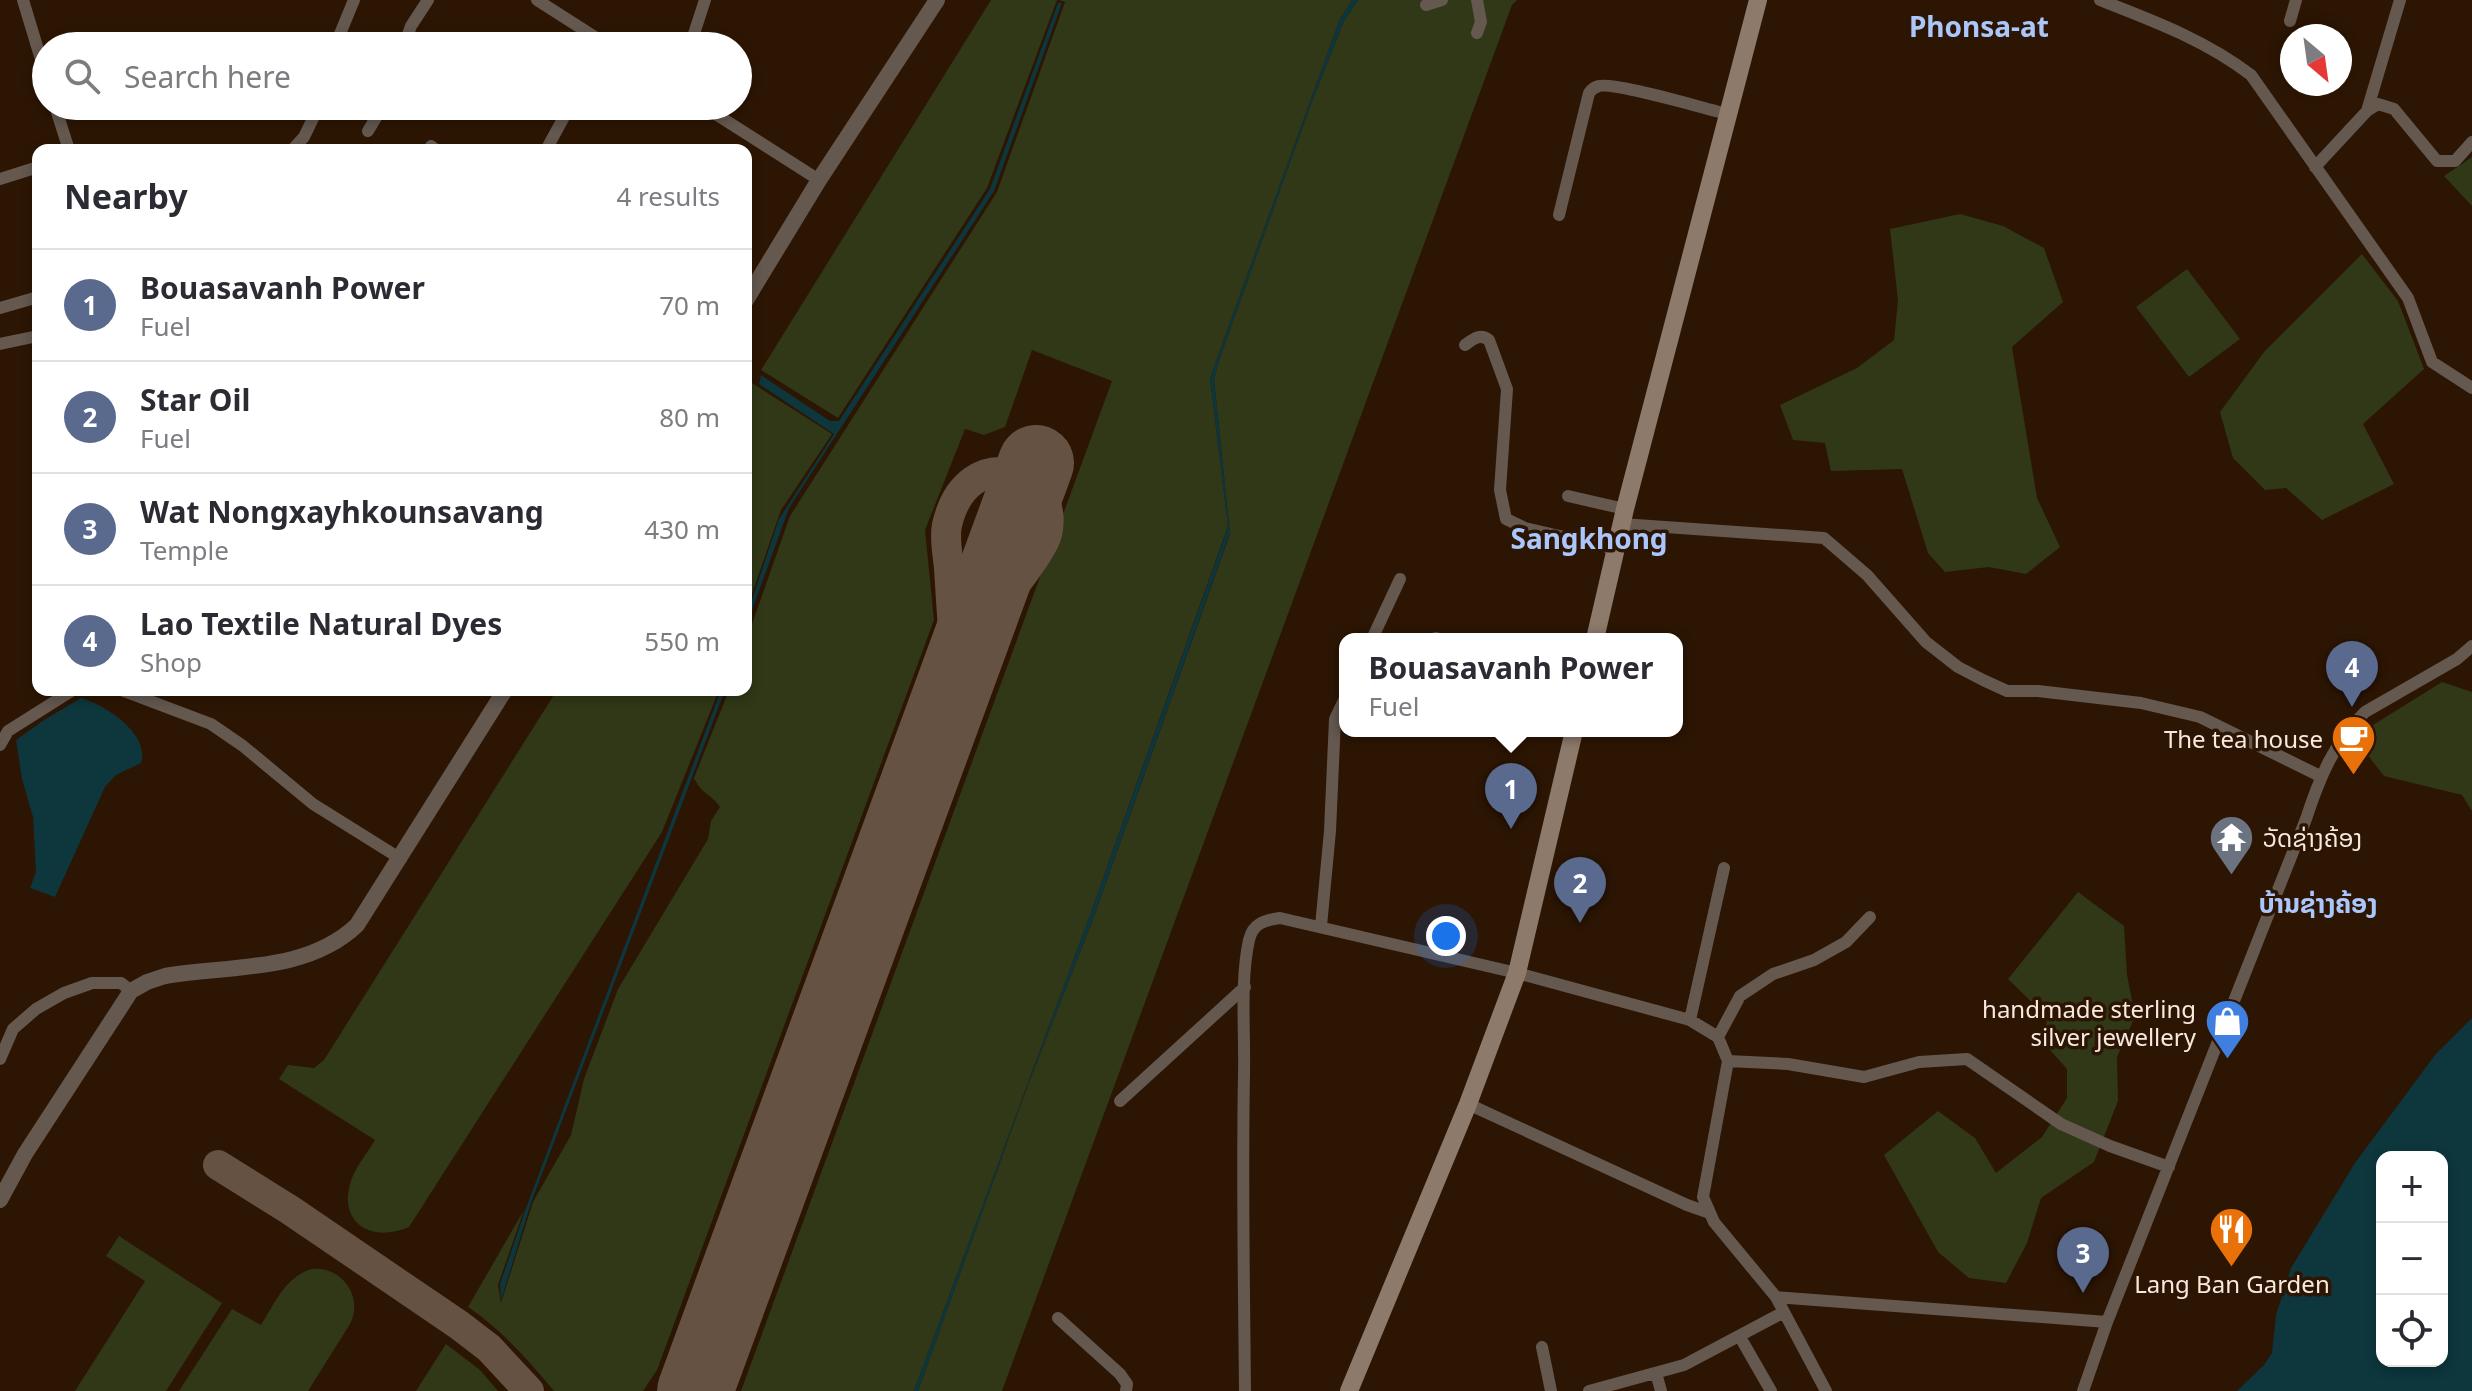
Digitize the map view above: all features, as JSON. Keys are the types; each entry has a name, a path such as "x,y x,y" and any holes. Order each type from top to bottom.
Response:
{"main road":[{"path":"1596,633 1623,516 1758,0"},
{"path":"1349,1391 1468,1104 1517,973 1573,737"}],"street":[{"path":"23,0 33,32"},
{"path":"341,32 354,0"},
{"path":"409,32 428,0"},
{"path":"537,0 586,32"},
{"path":"695,32 705,0"},
{"path":"752,290 819,180 937,0"},
{"path":"1426,5 1442,0"},
{"path":"1477,0 1481,22 1477,33"},
{"path":"2100,0 2183,32 2226,56 2251,75 2408,298 2432,362 2472,388"},
{"path":"2290,21 2296,0"},
{"path":"2367,111 2400,0"},
{"path":"1559,215 1589,93 1594,87 1600,85 1623,89 1728,114"},
{"path":"2315,167 2367,111 2378,104 2394,109 2437,161 2455,161 2472,142"},
{"path":"59,120 67,144"},
{"path":"298,144 312,120"},
{"path":"368,131 375,120"},
{"path":"549,144 562,120"},
{"path":"725,120 819,180"},
{"path":"0,179 32,169"},
{"path":"0,308 32,299"},
{"path":"1465,345 1477,336 1489,340 1507,389 1500,490 1506,519 1525,528 1616,549"},
{"path":"0,344 32,337"},
{"path":"1568,496 1623,516 1824,538 1867,575 1926,642 1958,667 1983,680 2007,691 2038,691 2141,703 2200,717 2320,776"},
{"path":"1375,633 1400,579"},
{"path":"2083,1391 2107,1322 2300,834 2320,776 2365,712 2457,659 2472,646"},
{"path":"0,745 4,727 62,696"},
{"path":"137,696 211,724 243,746 313,804 401,859"},
{"path":"0,1200 25,1154 131,991 165,976 286,961 322,949 357,925 501,696"},
{"path":"1321,926 1330,831 1335,719 1339,711"},
{"path":"1690,1020 1724,868"},
{"path":"1718,1037 1740,996 1773,974 1814,960 1846,942 1870,917"},
{"path":"1245,1391 1245,987 1249,939 1256,925 1280,918 1517,973 1690,1020 1718,1037 1728,1061 1703,1197 1710,1213 1776,1297 1826,1391"},
{"path":"0,1059 13,1029 36,1009 64,993 92,983 121,983 131,991"},
{"path":"1120,1101 1245,987"},
{"path":"0,1022 13,1029"},
{"path":"1728,1061 1788,1064 1864,1077 1919,1062 1967,1059 2061,1124 2169,1167"},
{"path":"1468,1104 1710,1213"},
{"path":"1776,1297 2107,1322"},
{"path":"1589,1391 1684,1365 1784,1312"},
{"path":"1058,1318 1124,1379 1126,1391"},
{"path":"1740,1337 1771,1391"},
{"path":"1542,1347 1551,1391"},
{"path":"1656,1373 1661,1391"}],"green space":[{"path":"991,0 1057,0 987,188 838,418 761,370"},
{"path":"1059,0 1352,0 1340,19 1210,378 1228,526 1089,918 914,1391 741,1391 1112,381 1032,350 1005,427 984,435 965,429 925,530 934,620 657,1370 643,1391 554,1391 503,1335 468,1307 524,1210 498,1285 501,1303 533,1202 571,1135 584,1079 618,989 708,839 711,821 720,807 694,778 727,696 752,696 752,624 790,516 997,192 1065,2"},
{"path":"1358,0 1517,0 1512,5 1002,1391 918,1391 1026,1090 1093,919 1230,534 1214,380 1218,363 1311,104 1344,21"},
{"path":"2472,157 2472,206 2444,176"},
{"path":"1960,214 2003,226 2044,248 2063,302 2012,347 2037,498 2060,547 2026,574 1989,567 1945,572 1928,553 1902,469 1831,471 1825,443 1793,440 1780,405 1857,368 1894,340 1898,300 1890,229"},
{"path":"2362,254 2398,301 2424,369 2363,424 2394,484 2322,520 2286,488 2265,490 2233,458 2220,412 2264,352"},
{"path":"2187,269 2240,339 2189,377 2136,307"},
{"path":"752,383 832,434 781,510 752,594"},
{"path":"2442,682 2472,692 2472,811 2462,795 2384,776 2359,744 2373,725"},
{"path":"553,696 717,696 662,832 409,1227 381,1233 369,1230 352,1217 348,1193 352,1178 375,1140 279,1079 288,1065 314,1068 324,1060"},
{"path":"2078,892 2124,926 2127,975 2135,1016 2117,1057 2118,1101 2094,1162 2041,1198 2027,1243 2006,1283 1969,1278 1938,1252 1884,1155 1938,1111 1975,1138 1996,1173 2042,1137 2067,1098 2067,1069 2041,1040 2048,1018 2008,979"},
{"path":"119,1236 222,1303 166,1391 75,1391 145,1281 106,1256"},
{"path":"312,1269 333,1273 348,1285 354,1314 308,1391 179,1391 232,1309 261,1325 288,1284"},
{"path":"446,1344 480,1370 498,1391 416,1391"}],"water":[{"path":"1352,0 1358,0 1344,21 1311,104 1214,380 1230,533 1093,919 1026,1090 918,1391 914,1391 1089,918 1228,527 1210,378 1340,19"},
{"path":"1058,3 1062,3 994,191 789,508 752,610 752,599 779,519 834,434 759,384 761,375 830,421 839,421 990,189"},
{"path":"719,696 723,696 531,1203 501,1301 500,1284"},
{"path":"81,698 113,714 132,731 139,741 141,763 116,775 105,787 55,897 30,888 36,872 33,817 22,779 16,740"},
{"path":"2472,1018 2472,1391 2237,1391 2272,1353 2276,1315 2291,1268 2355,1163 2435,1055"}],"taxiway":[{"path":"947,706 955,689 956,666 947,525 958,498 973,481 991,473 1010,473 1027,481 1041,494 1048,512 1047,534 1026,571 972,638"},
{"path":"218,1165 459,1325 489,1348 529,1391"}],"runway":[{"path":"695,1391 1036,463"}],"place":[{"name":"Lao Textile Natural Dyes","path":"2352,707"},
{"name":"The tea house","path":"2354,777"},
{"name":"Bouasavanh Power","path":"1511,829"},
{"name":"ວັດຊ່າງຄ້ອງ","path":"2232,876"},
{"name":"Star Oil","path":"1580,923"},
{"name":"handmade sterling silver jewellery","path":"2227,1061"},
{"name":"Lang Ban Garden","path":"2232,1268"},
{"name":"Wat Nongxayhkounsavang","path":"2083,1293"}],"district":[{"name":"Phonsa-at","path":"1979,26"},
{"name":"Sangkhong","path":"1589,538"},
{"name":"ບ້ານຊ່າງຄ້ອງ","path":"2318,903"}]}
